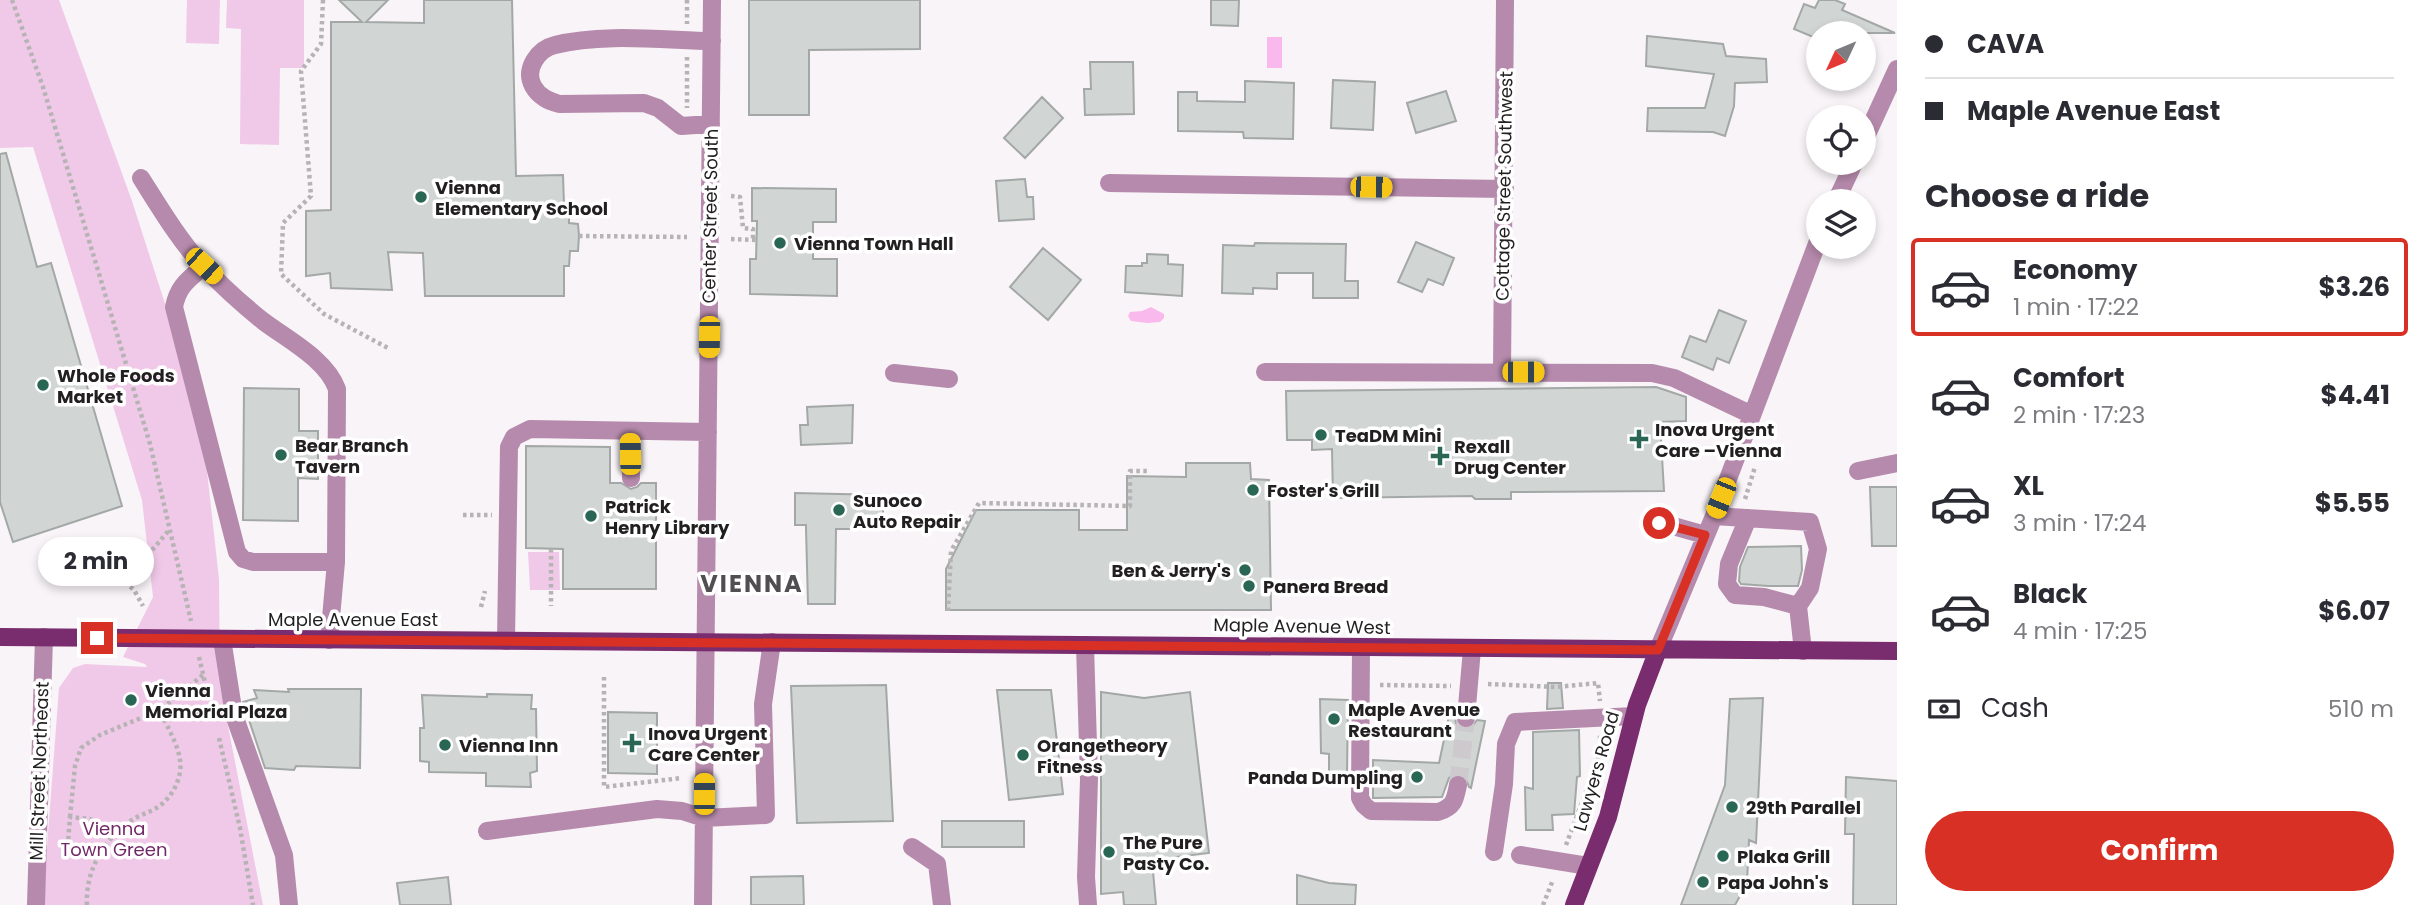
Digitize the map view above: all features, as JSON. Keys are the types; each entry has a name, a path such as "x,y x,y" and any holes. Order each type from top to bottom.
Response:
{"main road":[{"name":"Maple Avenue East","path":"0,636 706,642"},
{"name":"Maple Avenue West","path":"706,642 1897,651"},
{"name":"Lawyers Road","path":"1575,904 1615,794 1634,716 1658,650"}],"street":[{"name":"Center Street South","path":"704,905 712,0"},
{"name":"Cottage Street Southwest","path":"1502,372 1505,0"},
{"path":"710,124 681,126 658,108 645,103 559,104 547,101 532,85 530,69 542,50 552,45 584,40 712,41"},
{"path":"1876,115 1897,69"},
{"path":"141,178 171,225 204,266 260,318 333,377 337,389 337,562 329,640"},
{"path":"1109,184 1504,188"},
{"path":"1658,650 1713,516 1811,259"},
{"path":"204,266 181,287 174,307 237,552 243,559 253,562 337,562"},
{"path":"1265,372 1652,373 1674,378 1752,415"},
{"path":"894,373 949,379"},
{"path":"506,640 506,497 509,447 514,437 530,429 708,432"},
{"path":"630,431 631,478"},
{"path":"1858,471 1897,463"},
{"path":"1713,516 1810,522 1818,549 1810,588 1798,606 1803,651"},
{"path":"1748,518 1729,564 1727,584 1735,595 1764,597 1798,606"},
{"path":"1659,523 1705,535"},
{"name":"Mill Street Northeast","path":"36,905 44,637"},
{"path":"222,639 234,715 284,855 289,905"},
{"path":"487,831 657,809 682,811 704,818 766,815 764,704 772,642"},
{"path":"1085,645 1089,779 1086,877 1088,905"},
{"path":"1361,647 1360,797 1364,806 1371,811 1438,812 1448,809 1455,802 1458,785"},
{"path":"1466,718 1472,649"},
{"path":"1494,852 1504,784 1506,744 1515,722 1634,716"},
{"path":"912,847 937,864 942,905"},
{"path":"1520,855 1588,866"}],"path":[{"path":"12,0 43,87 150,444 212,709"},
{"path":"323,0 321,44 300,71 311,196 284,223 281,274 324,314 388,348"},
{"path":"731,196 740,197 743,228 753,229 755,240 731,240"},
{"path":"579,236 687,237"},
{"path":"947,611 951,551 979,503 1130,506 1130,471 1149,471"},
{"path":"463,515 496,515"},
{"path":"124,569 142,562 170,528"},
{"path":"551,549 551,606"},
{"path":"125,582 134,590 143,606"},
{"path":"63,852 68,844 75,766 82,748 100,735 160,710 203,675"},
{"path":"604,677 604,787 682,778"},
{"path":"87,905 89,879 98,856 130,821 160,806 179,780 180,760 160,710"},
{"path":"218,731 240,828 253,905"},
{"path":"70,817 90,819 117,833"}],"green space":[{"name":"Vienna Town Green","path":"0,0 59,0 132,201 169,316 203,435 219,579 220,685 263,905 45,905 59,688 73,668 85,664 147,667 123,657 153,597 142,500 33,147 0,148"},
{"path":"187,0 220,0 219,44 186,43"},
{"path":"227,0 304,0 304,68 280,68 279,145 240,144 241,29 226,28"},
{"path":"528,552 559,552 560,590 530,590"}],"shaded area":[{"path":"1267,37 1282,37 1282,68 1267,68"},
{"path":"1151,307 1164,314 1160,322 1131,321 1128,316 1130,312"}],"building":[{"path":"339,0 388,0 366,22 424,23 424,0 512,0 516,176 563,175 564,205 569,206 569,223 578,224 579,236 578,251 570,251 569,266 564,266 564,296 425,296 423,253 388,252 392,290 331,288 330,273 306,276 306,211 331,210 331,22 362,22"},
{"path":"749,0 920,0 920,49 809,50 809,115 749,115"},
{"path":"1211,0 1239,0 1238,26 1211,25"},
{"path":"1819,0 1835,0 1845,4 1842,10 1867,21 1806,21 1806,34 1794,29 1804,4 1815,8"},
{"path":"1876,25 1895,33 1876,33"},
{"path":"1647,36 1723,44 1726,56 1766,59 1767,82 1735,83 1734,106 1725,136 1713,132 1647,131 1648,108 1705,108 1714,74 1646,66"},
{"path":"1090,62 1133,62 1134,114 1085,115 1084,89 1091,89"},
{"path":"1333,80 1375,82 1373,130 1331,128"},
{"path":"1245,81 1294,83 1293,139 1244,138 1243,132 1178,131 1178,92 1197,92 1197,101 1245,102"},
{"path":"1446,91 1456,121 1416,133 1407,103"},
{"path":"1042,97 1063,118 1025,158 1004,138"},
{"name":"Whole Foods Market","path":"6,153 37,267 51,263 122,506 13,542 0,502 0,154"},
{"path":"1025,179 1027,197 1033,197 1034,219 999,221 996,181"},
{"name":"Vienna Town Hall","path":"752,188 836,189 836,222 813,222 813,259 837,259 837,296 750,294 750,259 756,259 757,221 752,221"},
{"path":"1416,242 1454,258 1443,285 1428,279 1422,292 1398,282"},
{"path":"1255,243 1346,244 1345,281 1358,281 1358,298 1313,298 1313,273 1277,273 1277,289 1253,288 1253,294 1222,293 1223,245 1254,246"},
{"path":"1043,248 1081,280 1048,320 1010,287"},
{"path":"1147,254 1168,255 1168,264 1183,265 1182,296 1125,292 1126,266 1142,266 1142,263 1147,263"},
{"path":"1719,310 1746,321 1729,363 1717,358 1713,370 1682,357 1690,336 1706,342"},
{"path":"1656,387 1686,397 1686,421 1660,422 1664,491 1511,492 1511,499 1475,499 1472,496 1333,498 1332,449 1312,450 1312,440 1287,440 1286,391"},
{"name":"Bear Branch Tavern","path":"244,388 299,389 299,431 318,431 318,479 298,478 298,521 243,520"},
{"path":"853,405 852,443 801,445 800,425 808,425 807,407"},
{"name":"Patrick Henry Library","path":"526,446 610,447 610,483 621,483 631,489 641,483 656,483 656,589 563,589 563,549 526,548"},
{"path":"1186,463 1250,463 1251,479 1269,480 1271,610 946,610 946,569 976,510 1079,510 1079,530 1127,530 1127,476 1186,477"},
{"path":"1870,487 1897,487 1897,546 1872,546"},
{"path":"795,493 883,495 883,529 836,529 835,604 808,604 806,525 795,525"},
{"path":"1801,546 1802,570 1798,586 1741,584 1739,581 1740,567 1748,547"},
{"path":"1548,683 1561,683 1563,708 1547,709"},
{"path":"886,685 893,821 797,823 791,686"},
{"path":"288,689 361,689 360,768 265,768 243,702 257,698 254,690 289,692"},
{"path":"997,690 1051,690 1063,794 1009,800"},
{"path":"1101,692 1144,698 1190,692 1209,853 1152,860 1156,905 1124,905 1123,892 1101,894"},
{"path":"487,694 532,695 531,709 536,709 537,771 530,773 531,787 486,786 486,773 429,772 429,762 420,761 420,728 424,728 422,695 487,697"},
{"path":"1763,698 1756,843 1749,840 1747,883 1735,905 1681,905 1725,785 1730,699"},
{"name":"Maple Avenue Restaurant","path":"1320,699 1348,700 1347,773 1329,772 1329,754 1321,753"},
{"name":"Inova Urgent Care Center","path":"608,712 657,713 657,774 608,773"},
{"path":"1449,716 1455,717 1456,723 1464,729 1471,728 1477,720 1485,721 1471,788 1465,776 1455,774 1449,778 1442,797 1373,798 1373,760 1439,763"},
{"path":"1579,730 1580,776 1577,777 1574,814 1552,815 1553,830 1526,830 1525,787 1533,789 1533,732"},
{"path":"1846,777 1897,781 1897,905 1853,905 1854,834 1845,834"},
{"path":"942,821 1024,821 1024,847 942,847"},
{"path":"1297,875 1329,883 1356,885 1355,905 1297,905"},
{"path":"803,876 804,905 751,905 751,877"},
{"path":"448,877 451,905 400,905 397,883"}],"tunnel":[{"path":"1458,785 1466,718"}],"place":[{"name":"Vienna Elementary School","path":"421,197"},
{"name":"Vienna Town Hall","path":"780,243"},
{"name":"Whole Foods Market","path":"43,385"},
{"name":"TeaDM Mini","path":"1321,435"},
{"name":"Inova Urgent Care –Vienna","path":"1639,439"},
{"name":"Bear Branch Tavern","path":"281,455"},
{"name":"Rexall Drug Center","path":"1440,456"},
{"name":"Foster's Grill","path":"1253,490"},
{"name":"Sunoco Auto Repair","path":"839,510"},
{"name":"Patrick Henry Library","path":"591,516"},
{"name":"Ben & Jerry's","path":"1245,570"},
{"name":"Panera Bread","path":"1249,586"},
{"name":"Vienna Memorial Plaza","path":"131,700"},
{"name":"Maple Avenue Restaurant","path":"1334,719"},
{"name":"Inova Urgent Care Center","path":"632,743"},
{"name":"Vienna Inn","path":"445,745"},
{"name":"Orangetheory Fitness","path":"1023,755"},
{"name":"Panda Dumpling","path":"1417,777"},
{"name":"29th Parallel","path":"1732,807"},
{"name":"The Pure Pasty Co.","path":"1109,852"},
{"name":"Plaka Grill","path":"1723,856"},
{"name":"Papa John's","path":"1703,882"}],"district":[{"name":"VIENNA","path":"752,583"}],"route":[{"path":"97,638 1658,650 1705,535 1659,523"}]}
